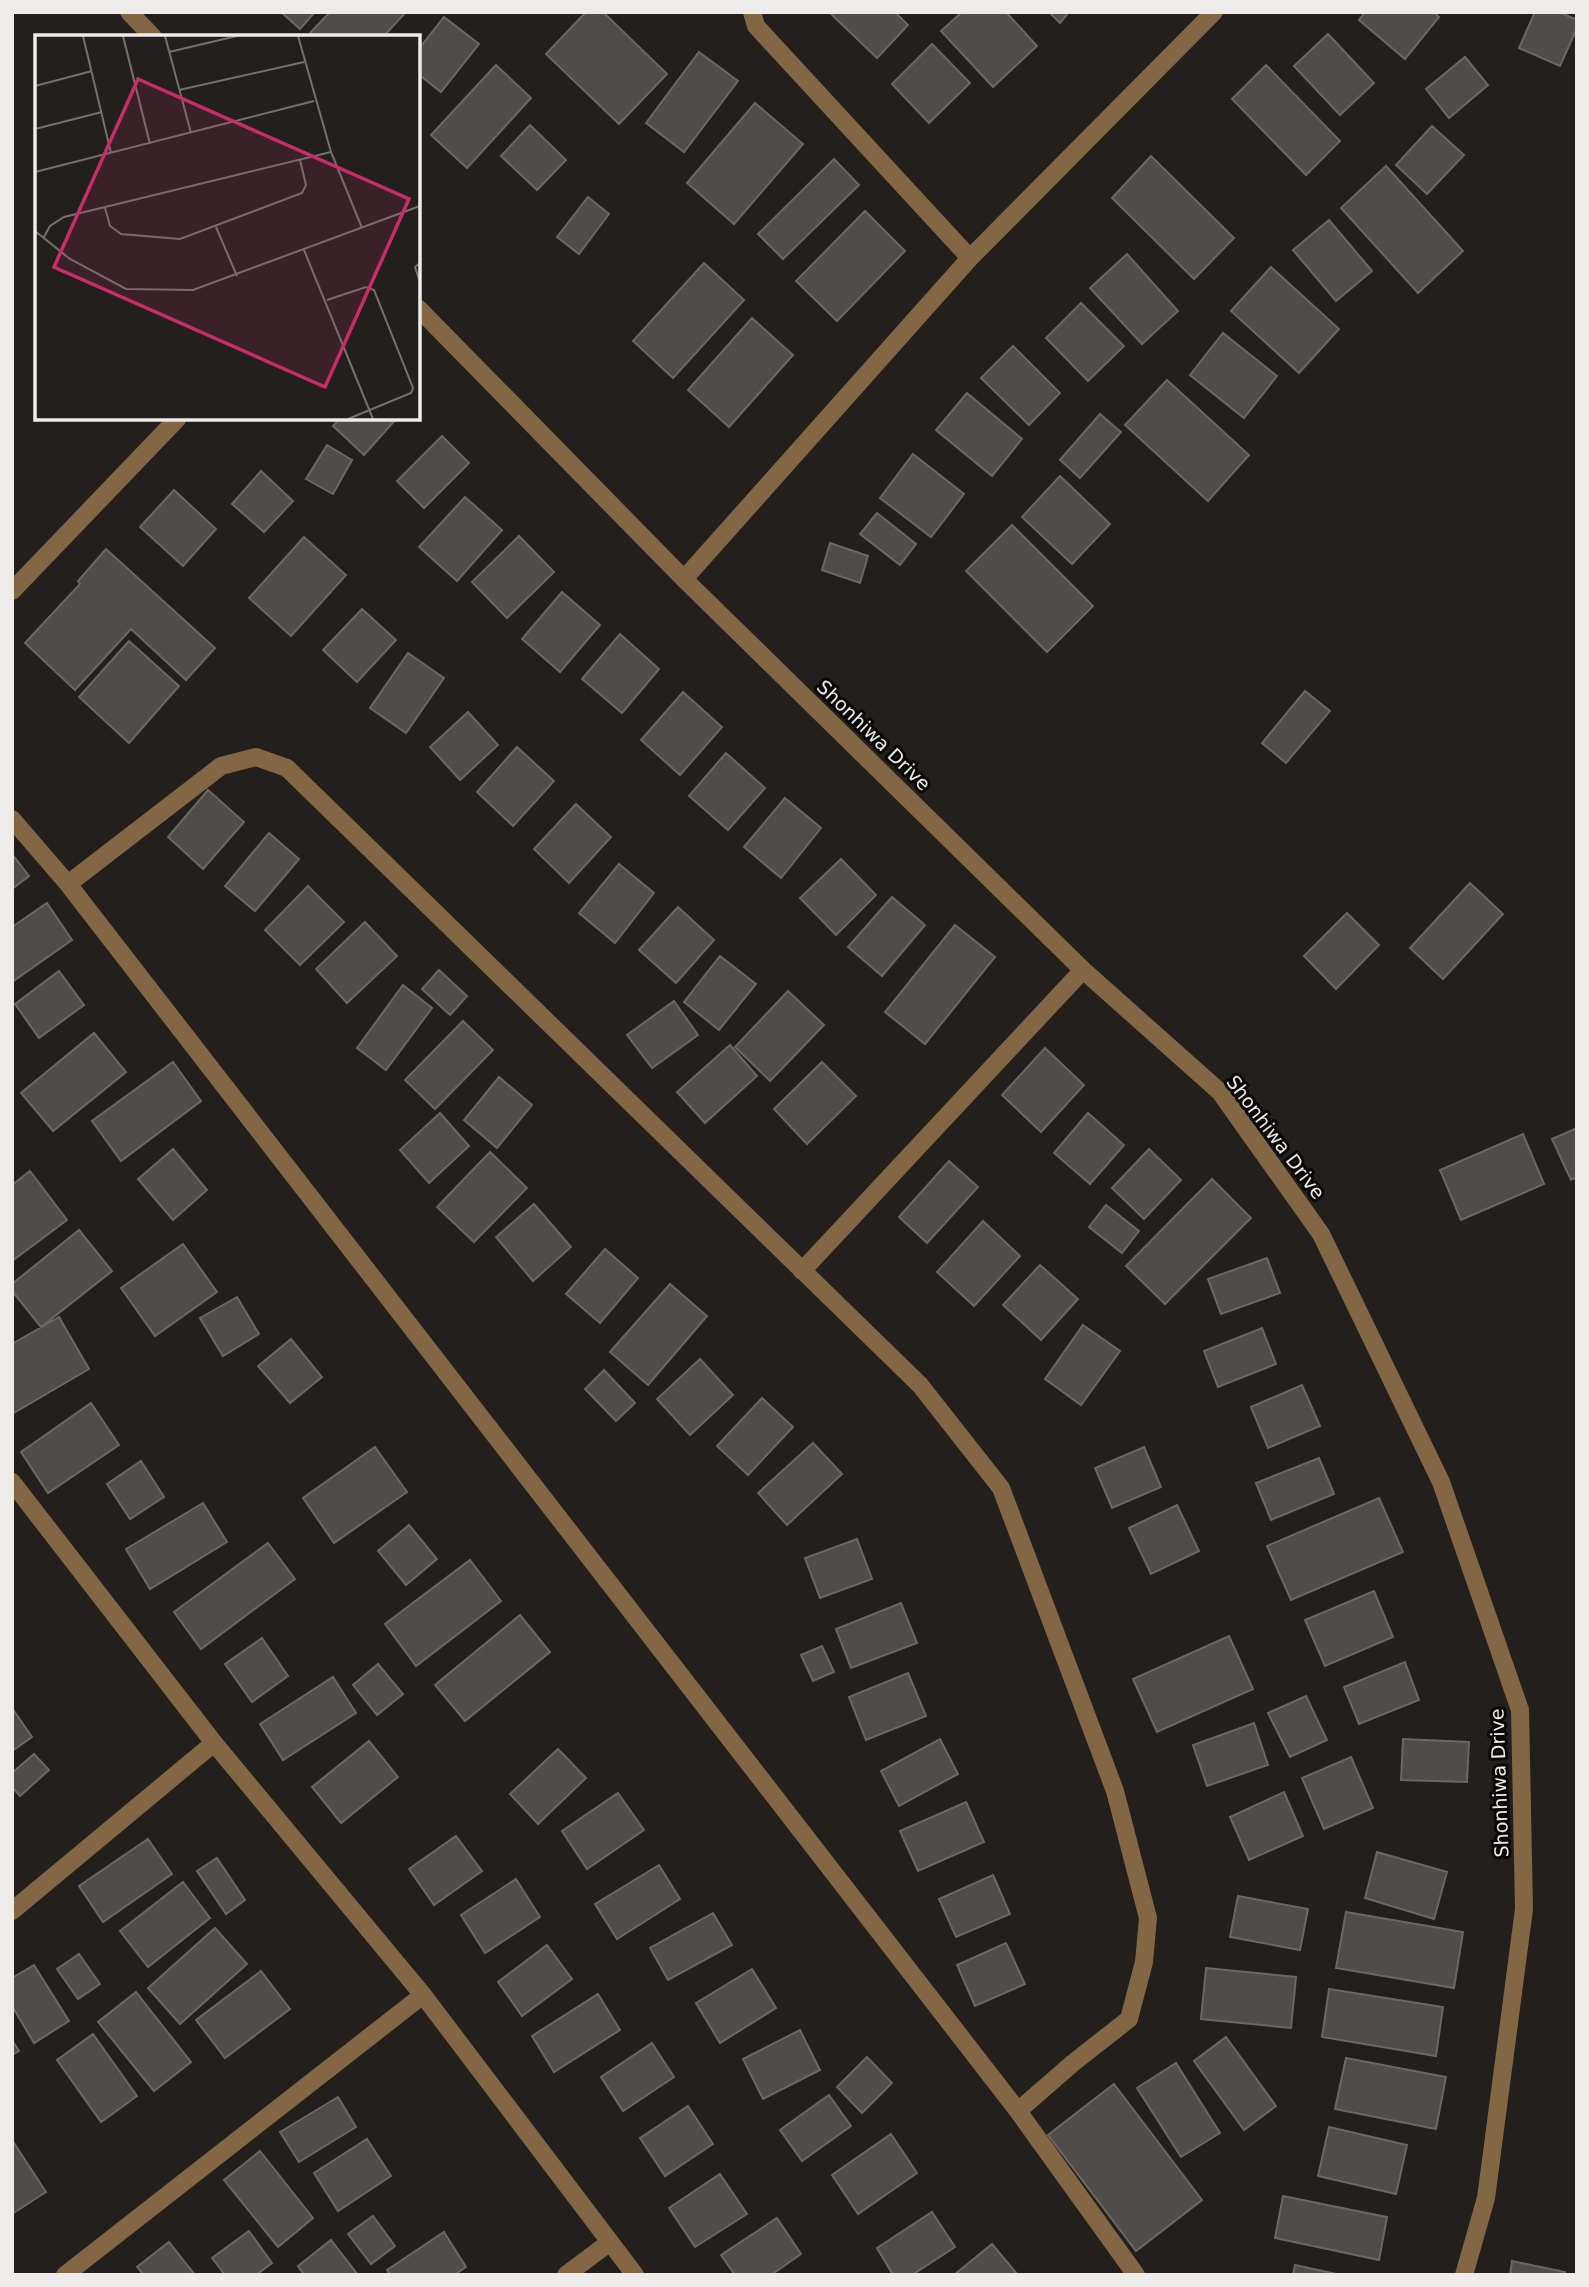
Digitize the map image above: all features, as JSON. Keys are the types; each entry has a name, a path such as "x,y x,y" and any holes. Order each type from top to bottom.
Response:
{"street":[{"path":"129,12 151,35"},
{"path":"752,12 757,26 970,258"},
{"path":"684,579 970,258 1214,12"},
{"name":"Shonhiwa Drive","path":"420,310 684,579 1083,970 1220,1092 1321,1234 1441,1482 1520,1710 1524,1909 1486,2198 1464,2275"},
{"path":"12,591 176,420"},
{"path":"68,884 222,766 256,757 287,768 920,1385 1000,1488 1115,1791 1148,1918 1144,1962 1129,2019 1018,2111"},
{"path":"12,819 68,884 1018,2111 1136,2275"},
{"path":"802,1271 1083,970"},
{"path":"12,1482 214,1743 422,1995 635,2275"},
{"path":"12,1911 214,1743"},
{"path":"65,2275 422,1995"},
{"path":"566,2275 610,2242"}],"building":[{"path":"281,12 315,12 300,29"},
{"path":"330,12 406,12 385,35 310,33"},
{"path":"586,12 603,12 667,74 619,124 546,54"},
{"path":"829,12 895,12 908,25 877,58"},
{"path":"962,12 1006,12 1037,46 993,87 941,31"},
{"path":"1049,12 1069,12 1060,23"},
{"path":"1365,12 1434,12 1439,17 1405,59 1359,20"},
{"path":"1535,12 1559,12 1577,20 1577,28 1560,66 1519,48"},
{"path":"444,17 479,44 441,92 420,76 420,47"},
{"path":"1328,34 1374,83 1340,115 1294,66"},
{"path":"932,44 970,83 929,123 892,84"},
{"path":"699,52 738,81 684,152 646,123"},
{"path":"1465,57 1488,85 1449,118 1426,89"},
{"path":"496,65 531,98 467,168 431,135"},
{"path":"1266,65 1340,141 1306,175 1232,99"},
{"path":"755,103 803,144 734,224 687,183"},
{"path":"530,125 566,160 537,190 501,156"},
{"path":"1432,126 1464,155 1427,194 1396,165"},
{"path":"1151,156 1234,238 1194,279 1112,198"},
{"path":"834,159 859,185 783,259 758,234"},
{"path":"1386,166 1463,251 1418,293 1341,208"},
{"path":"588,197 609,214 579,254 557,237"},
{"path":"865,211 905,251 837,321 796,281"},
{"path":"1329,220 1372,271 1336,301 1293,250"},
{"path":"1127,254 1178,311 1142,344 1090,288"},
{"path":"704,263 744,300 673,378 633,341"},
{"path":"1271,267 1339,329 1299,373 1231,311"},
{"path":"1081,303 1124,346 1088,381 1046,338"},
{"path":"752,318 793,355 729,427 688,390"},
{"path":"1223,333 1277,376 1244,418 1190,375"},
{"path":"1013,346 1060,393 1029,425 981,378"},
{"path":"1167,380 1249,455 1208,501 1125,425"},
{"path":"967,393 1022,439 992,476 936,430"},
{"path":"1100,414 1121,432 1080,478 1060,460"},
{"path":"338,420 395,420 364,455 333,426"},
{"path":"442,436 469,463 424,508 397,481"},
{"path":"327,445 352,460 333,494 306,479"},
{"path":"913,454 964,494 931,537 880,498"},
{"path":"261,471 293,501 264,532 232,504"},
{"path":"1060,476 1110,524 1072,564 1022,517"},
{"path":"174,490 216,529 183,566 140,527"},
{"path":"465,497 502,530 457,581 419,547"},
{"path":"877,513 916,544 900,565 860,534"},
{"path":"1012,525 1093,606 1047,652 966,571"},
{"path":"519,536 554,572 507,618 472,582"},
{"path":"304,537 346,575 291,636 249,598"},
{"path":"830,543 868,556 860,583 822,570"},
{"path":"106,549 215,648 186,680 131,629 75,690 25,643 80,584 78,581"},
{"path":"562,592 600,625 560,672 522,639"},
{"path":"362,609 396,640 357,682 323,650"},
{"path":"620,634 659,669 622,713 582,679"},
{"path":"129,641 179,686 129,743 79,697"},
{"path":"408,653 444,678 406,733 370,708"},
{"path":"1305,691 1330,711 1286,763 1262,743"},
{"path":"683,692 722,727 680,775 641,740"},
{"path":"468,712 498,745 460,780 430,747"},
{"path":"517,747 554,781 513,826 477,792"},
{"path":"726,753 765,788 728,830 689,796"},
{"path":"208,790 244,822 203,869 168,837"},
{"path":"785,798 821,828 781,878 744,847"},
{"path":"576,804 611,837 569,883 534,849"},
{"path":"269,833 299,859 255,911 225,886"},
{"path":"12,854 29,876 12,889"},
{"path":"841,859 876,895 836,935 800,898"},
{"path":"619,864 654,893 615,943 579,913"},
{"path":"1470,883 1503,914 1443,979 1410,948"},
{"path":"308,886 344,922 300,965 265,930"},
{"path":"892,897 925,925 882,976 848,947"},
{"path":"47,903 72,940 12,982 12,927"},
{"path":"678,907 714,940 676,983 639,950"},
{"path":"1347,913 1379,945 1336,989 1304,956"},
{"path":"365,922 397,956 347,1003 316,969"},
{"path":"955,925 995,957 925,1044 885,1012"},
{"path":"720,956 756,984 719,1030 684,1002"},
{"path":"439,970 467,996 450,1015 422,989"},
{"path":"59,971 84,1005 39,1038 15,1004"},
{"path":"403,985 432,1008 386,1070 357,1048"},
{"path":"788,991 824,1025 770,1081 735,1047"},
{"path":"674,1001 698,1035 652,1068 627,1035"},
{"path":"463,1021 493,1050 435,1109 405,1080"},
{"path":"94,1033 126,1072 53,1131 21,1093"},
{"path":"730,1045 757,1076 705,1123 677,1092"},
{"path":"1045,1048 1084,1085 1041,1132 1002,1095"},
{"path":"173,1062 201,1101 121,1161 92,1121"},
{"path":"822,1062 856,1096 807,1144 774,1109"},
{"path":"499,1077 532,1105 497,1148 464,1120"},
{"path":"440,1113 469,1146 429,1183 400,1150"},
{"path":"1088,1113 1124,1145 1090,1184 1054,1153"},
{"path":"1577,1128 1577,1177 1571,1180 1552,1139"},
{"path":"1523,1134 1544,1184 1461,1220 1440,1170"},
{"path":"173,1149 207,1190 173,1220 138,1179"},
{"path":"1149,1149 1181,1180 1144,1219 1112,1188"},
{"path":"490,1152 527,1188 474,1242 437,1207"},
{"path":"949,1161 978,1187 927,1243 899,1217"},
{"path":"30,1171 67,1220 12,1261 12,1185"},
{"path":"1212,1179 1251,1218 1165,1304 1126,1266"},
{"path":"534,1204 571,1247 533,1281 496,1237"},
{"path":"1106,1205 1139,1231 1122,1253 1089,1227"},
{"path":"983,1221 1020,1256 974,1306 937,1272"},
{"path":"79,1230 112,1271 41,1327 12,1291 12,1284"},
{"path":"183,1244 217,1292 155,1336 121,1288"},
{"path":"605,1249 638,1278 600,1323 566,1294"},
{"path":"1267,1258 1280,1293 1221,1314 1208,1279"},
{"path":"1040,1265 1078,1299 1041,1340 1003,1305"},
{"path":"670,1284 707,1316 648,1385 610,1352"},
{"path":"237,1297 259,1334 223,1356 200,1318"},
{"path":"59,1317 89,1369 12,1414 12,1344"},
{"path":"1083,1325 1120,1351 1081,1405 1045,1379"},
{"path":"1262,1328 1276,1364 1218,1387 1204,1351"},
{"path":"291,1339 322,1377 290,1403 258,1366"},
{"path":"700,1359 733,1395 690,1435 657,1399"},
{"path":"604,1370 635,1403 616,1421 585,1389"},
{"path":"1302,1385 1320,1426 1268,1448 1251,1407"},
{"path":"762,1398 793,1427 748,1475 717,1446"},
{"path":"91,1403 119,1445 48,1493 21,1452"},
{"path":"813,1443 842,1474 787,1525 758,1493"},
{"path":"375,1447 407,1492 334,1543 303,1498"},
{"path":"1144,1447 1161,1487 1112,1508 1095,1468"},
{"path":"1319,1458 1334,1494 1271,1520 1256,1483"},
{"path":"141,1461 164,1497 130,1519 107,1484"},
{"path":"1379,1498 1403,1552 1291,1600 1267,1546"},
{"path":"203,1503 227,1542 150,1589 126,1549"},
{"path":"1177,1505 1199,1551 1151,1574 1129,1528"},
{"path":"409,1525 437,1559 406,1585 378,1551"},
{"path":"857,1539 872,1579 820,1598 805,1558"},
{"path":"268,1543 295,1579 201,1649 174,1612"},
{"path":"470,1560 501,1601 416,1666 385,1624"},
{"path":"1374,1591 1393,1637 1325,1666 1305,1620"},
{"path":"901,1603 917,1643 851,1668 836,1629"},
{"path":"520,1615 550,1652 465,1721 435,1685"},
{"path":"1229,1636 1253,1689 1157,1732 1133,1679"},
{"path":"262,1638 288,1676 252,1702 225,1664"},
{"path":"822,1646 834,1672 813,1681 801,1655"},
{"path":"1405,1662 1419,1700 1359,1724 1344,1687"},
{"path":"378,1664 403,1694 377,1715 353,1685"},
{"path":"908,1673 926,1716 866,1740 849,1697"},
{"path":"333,1677 356,1713 283,1760 260,1724"},
{"path":"1306,1696 1327,1740 1290,1757 1268,1713"},
{"path":"12,1708 32,1737 12,1751"},
{"path":"1254,1723 1268,1765 1207,1786 1193,1745"},
{"path":"940,1739 958,1774 899,1806 881,1771"},
{"path":"1403,1739 1469,1742 1467,1782 1401,1780"},
{"path":"369,1741 398,1777 341,1823 312,1787"},
{"path":"558,1749 586,1778 538,1824 510,1794"},
{"path":"34,1754 49,1770 20,1796 12,1787 12,1773"},
{"path":"1351,1757 1373,1808 1324,1829 1302,1778"},
{"path":"1284,1792 1303,1836 1249,1860 1230,1817"},
{"path":"618,1793 644,1830 587,1869 562,1831"},
{"path":"966,1802 984,1842 918,1871 900,1831"},
{"path":"456,1836 482,1871 434,1905 409,1869"},
{"path":"148,1839 172,1874 103,1922 79,1886"},
{"path":"1377,1852 1447,1872 1434,1919 1365,1898"},
{"path":"217,1858 245,1900 226,1914 197,1871"},
{"path":"659,1865 680,1899 617,1939 595,1904"},
{"path":"993,1875 1010,1914 956,1937 939,1899"},
{"path":"516,1879 540,1917 485,1953 461,1915"},
{"path":"183,1882 210,1918 148,1967 120,1931"},
{"path":"1238,1896 1308,1909 1300,1950 1230,1937"},
{"path":"1346,1912 1463,1932 1454,1988 1336,1968"},
{"path":"713,1913 732,1945 668,1980 650,1948"},
{"path":"215,1928 247,1964 180,2024 148,1988"},
{"path":"1006,1943 1025,1984 975,2006 957,1965"},
{"path":"547,1945 572,1979 522,2016 498,1982"},
{"path":"79,1954 100,1984 78,1999 57,1969"},
{"path":"34,1965 69,2021 34,2043 12,2006 12,1978"},
{"path":"1206,1968 1296,1977 1291,2028 1201,2019"},
{"path":"752,1969 776,2008 720,2043 696,2003"},
{"path":"261,1971 290,2009 225,2058 196,2020"},
{"path":"1329,1989 1443,2007 1436,2056 1322,2037"},
{"path":"136,1992 191,2062 154,2091 98,2022"},
{"path":"598,1994 620,2030 554,2072 532,2036"},
{"path":"800,2030 820,2070 763,2099 743,2059"},
{"path":"93,2034 137,2096 101,2122 57,2060"},
{"path":"1226,2037 1276,2106 1244,2130 1194,2061"},
{"path":"12,2040 19,2051 12,2055"},
{"path":"652,2043 674,2077 623,2111 601,2077"},
{"path":"867,2057 892,2083 862,2113 837,2087"},
{"path":"1346,2058 1446,2077 1436,2129 1335,2109"},
{"path":"1176,2063 1220,2133 1181,2157 1137,2088"},
{"path":"1114,2084 1202,2200 1136,2251 1048,2135"},
{"path":"829,2095 851,2126 802,2161 780,2130"},
{"path":"338,2097 356,2127 299,2162 280,2132"},
{"path":"688,2106 713,2144 665,2176 640,2138"},
{"path":"1329,2127 1407,2145 1396,2194 1318,2176"},
{"path":"891,2134 917,2173 858,2214 832,2175"},
{"path":"367,2139 391,2176 338,2211 314,2173"},
{"path":"12,2140 46,2192 12,2214"},
{"path":"260,2151 313,2218 278,2247 224,2180"},
{"path":"720,2174 747,2214 695,2247 669,2208"},
{"path":"1283,2196 1387,2217 1379,2260 1275,2238"},
{"path":"932,2212 955,2247 912,2275 893,2275 877,2248"},
{"path":"373,2216 395,2246 371,2264 348,2234"},
{"path":"777,2218 801,2254 771,2275 735,2275 721,2255"},
{"path":"249,2231 272,2263 256,2275 225,2275 212,2258"},
{"path":"444,2232 466,2267 454,2275 390,2275 387,2270"},
{"path":"331,2240 358,2275 304,2275 298,2266"},
{"path":"169,2242 195,2275 144,2275 137,2267"},
{"path":"992,2244 1018,2275 954,2275"},
{"path":"1512,2261 1565,2272 1565,2275 1510,2275"},
{"path":"1295,2265 1341,2275 1293,2275"}]}
